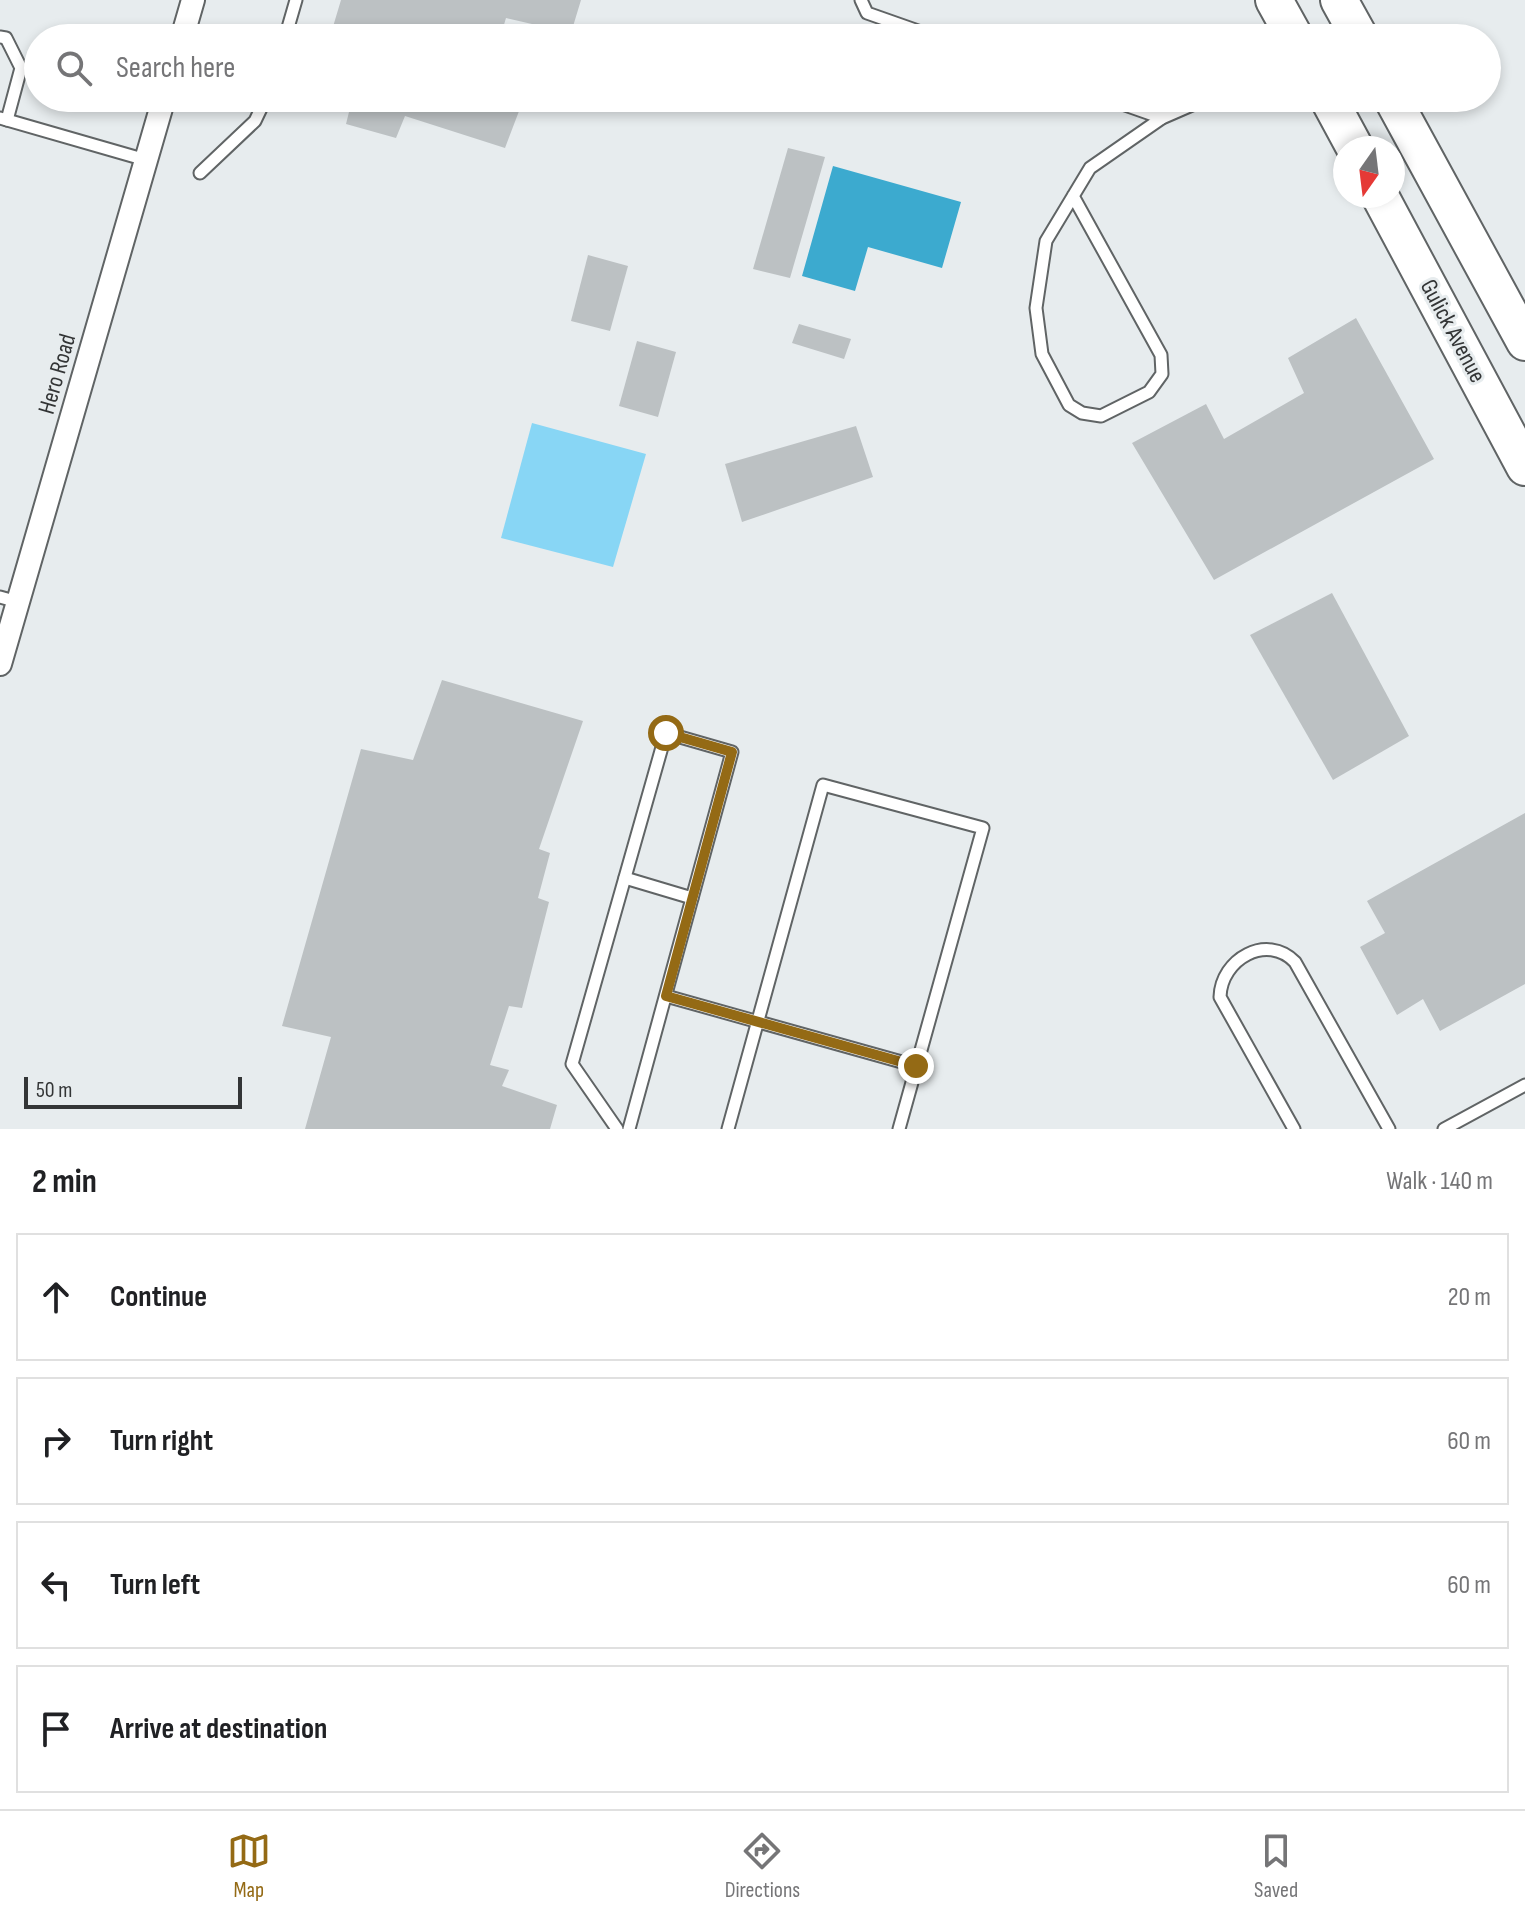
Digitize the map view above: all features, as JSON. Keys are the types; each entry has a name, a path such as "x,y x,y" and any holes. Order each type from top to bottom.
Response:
{"main road":[{"path":"1274,0 1287,24"},
{"path":"1339,0 1352,24"},
{"path":"1336,112 1349,136"},
{"path":"1400,112 1525,342"},
{"name":"Gulick Avenue","path":"1386,208 1525,467"}],"street":[{"path":"186,24 193,0"},
{"name":"Hero Road","path":"0,664 9,600 160,112"}],"lane":[{"path":"289,24 296,0"},
{"path":"861,0 867,13 898,24"},
{"path":"0,37 6,38 21,68 3,119 146,160"},
{"path":"200,173 255,121 259,112"},
{"path":"1145,112 1162,118"},
{"path":"1073,196 1161,355 1162,374 1149,392 1101,416 1082,413 1069,405 1042,354 1036,308 1046,241 1073,196 1090,168 1162,118 1176,112"},
{"path":"617,1129 572,1064 666,733 732,752 629,1129"},
{"path":"728,1129 823,785 983,828 899,1129"},
{"path":"625,878 692,898"},
{"path":"1294,1129 1220,997 1221,984 1230,966 1249,954 1269,949 1286,953 1295,962 1389,1129"},
{"path":"666,996 916,1066"},
{"path":"1444,1129 1525,1085"}],"shaded area":[{"path":"833,166 961,202 942,268 868,247 855,291 802,276"},
{"path":"532,423 646,454 613,567 501,538"}],"building":[{"path":"341,0 581,0 574,24 532,24 506,18 504,24 334,24"},
{"path":"349,112 519,112 505,148 405,116 396,138 346,124"},
{"path":"788,148 825,157 790,278 753,269"},
{"path":"588,255 628,266 610,331 571,321"},
{"path":"1356,318 1434,459 1214,580 1132,443 1206,404 1224,439 1304,393 1288,358"},
{"path":"799,324 851,339 844,359 792,343"},
{"path":"637,341 676,352 658,417 619,406"},
{"path":"856,426 873,477 742,522 725,464"},
{"path":"1332,593 1409,736 1333,780 1250,635"},
{"path":"442,680 583,721 539,849 550,853 538,898 549,902 522,1008 509,1006 490,1065 509,1070 502,1086 557,1105 550,1129 305,1129 331,1037 282,1026 361,749 413,760"},
{"path":"1525,813 1525,984 1440,1031 1423,999 1397,1015 1360,947 1385,933 1367,901"}],"route":[{"path":"666,733 732,752 666,996 916,1066"}]}
